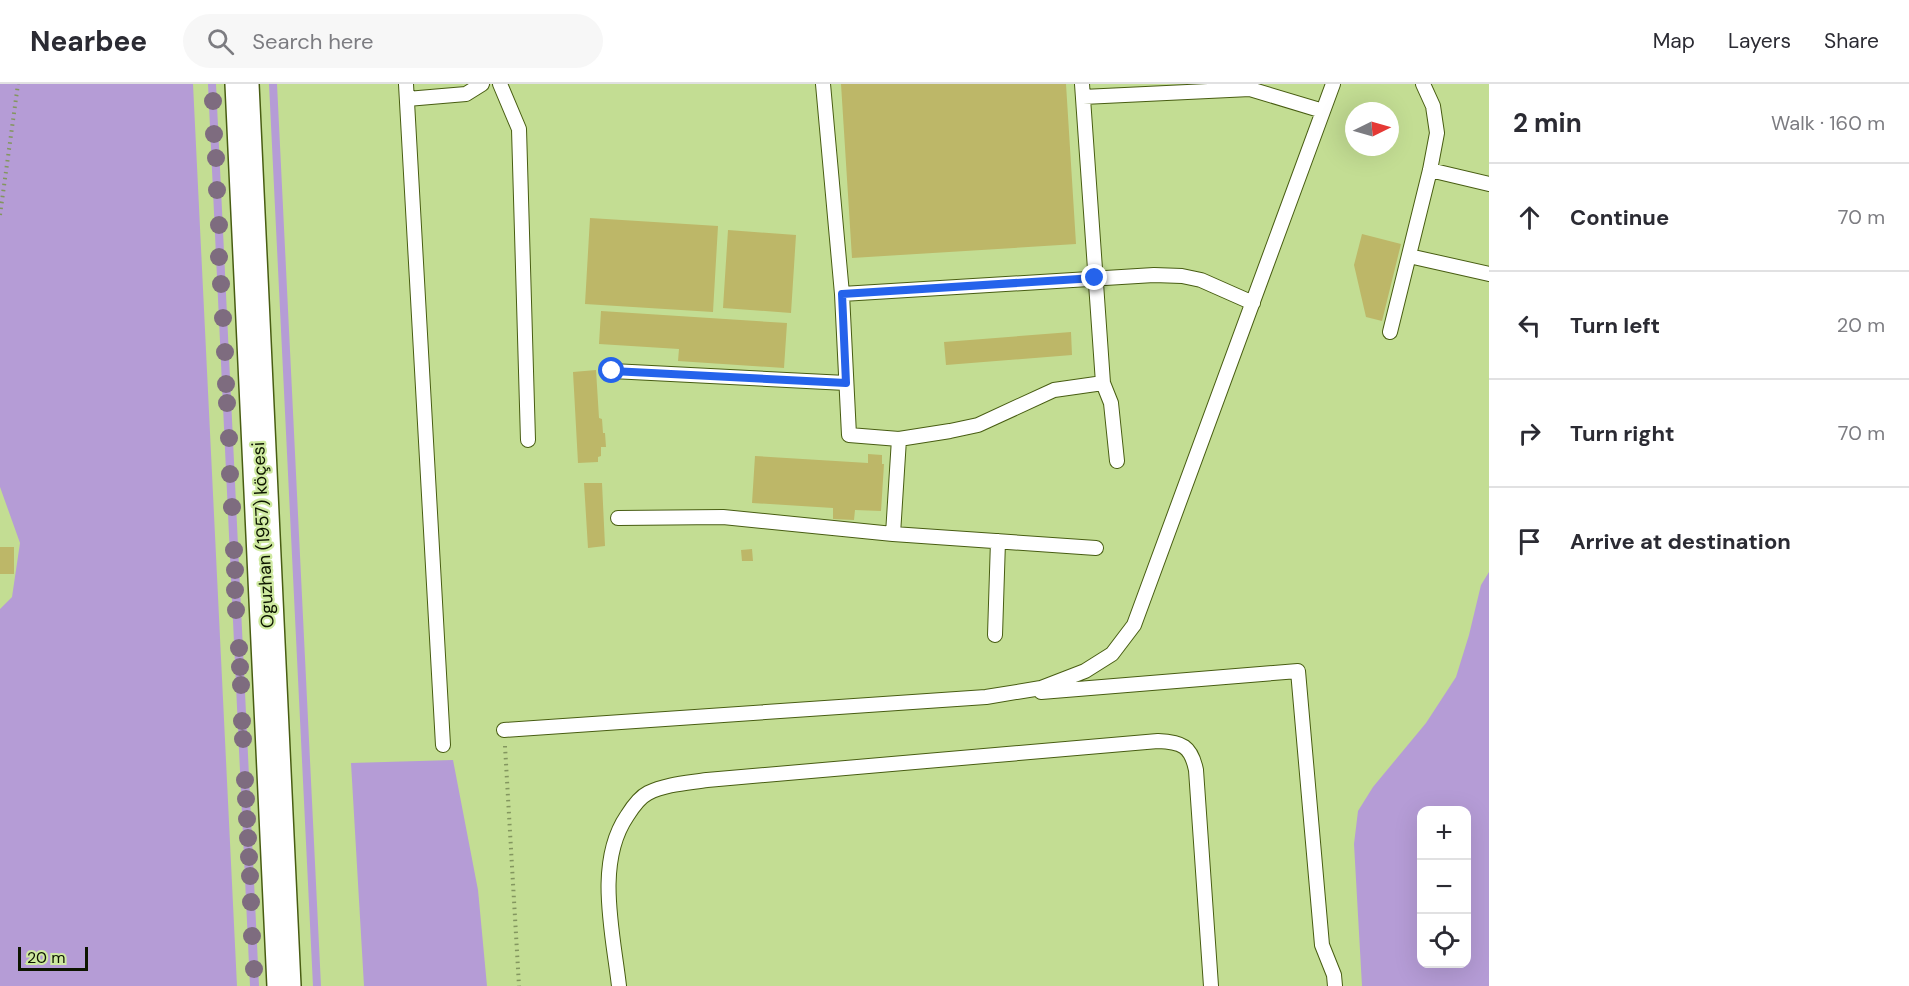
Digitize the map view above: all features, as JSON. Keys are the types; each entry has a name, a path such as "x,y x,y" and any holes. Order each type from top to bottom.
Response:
{"main road":[{"name":"Oguzhan (1957) köçesi","path":"242,84 284,986"}],"lane":[{"path":"406,84 443,745"},
{"path":"408,99 466,94 482,84"},
{"path":"500,84 519,129 528,440"},
{"path":"823,84 842,294 849,435 899,439 950,431 978,424 1054,390 1102,382"},
{"path":"986,697 1041,688 1084,671 1112,654 1134,625 1333,84"},
{"path":"1390,332 1437,133 1433,106 1423,84"},
{"path":"1116,461 1112,403 1102,382 1083,91 1250,89 1323,111"},
{"path":"1430,170 1489,184"},
{"path":"1409,256 1489,274"},
{"path":"842,294 1154,275 1182,276 1201,280 1253,303"},
{"path":"612,371 846,383"},
{"path":"893,534 899,439"},
{"path":"618,518 723,517 893,534 1096,548"},
{"path":"995,635 998,541"},
{"path":"504,730 986,697 1298,671 1322,945 1335,975 1335,986"},
{"path":"619,986 608,883 610,861 619,828 632,807 647,793 676,784 707,780 1158,741 1182,744 1193,757 1196,770 1211,986"}],"path":[{"path":"0,215 18,84"},
{"path":"504,730 519,986"}],"shaded area":[{"path":"0,84 193,84 237,986 0,986 0,609 12,597 20,543 0,487"},
{"path":"208,84 216,84 259,986 250,986"},
{"path":"269,84 277,84 321,986 313,986"},
{"path":"1489,572 1489,986 1362,986 1354,844 1358,811 1373,787 1426,723 1456,677 1481,585"},
{"path":"453,760 478,890 487,986 364,986 351,763"}],"building":[{"path":"841,84 1066,84 1076,244 852,258"},
{"path":"590,218 718,226 713,312 585,304"},
{"path":"728,230 796,235 791,313 723,308"},
{"path":"1362,234 1401,244 1382,321 1366,317 1354,265"},
{"path":"601,311 787,323 784,368 678,361 679,349 599,344"},
{"path":"1071,332 1072,355 946,365 944,342"},
{"path":"596,370 599,418 602,419 606,447 601,447 598,462 578,463 573,372"},
{"path":"868,454 882,455 882,464 884,464 881,511 855,510 854,520 833,519 833,508 752,503 755,456 868,463"},
{"path":"584,483 602,483 605,546 588,548"},
{"path":"0,547 14,547 14,574 0,574"},
{"path":"752,549 753,561 742,561 741,550"}],"route":[{"path":"612,371 846,383 842,294 1095,278"}]}
